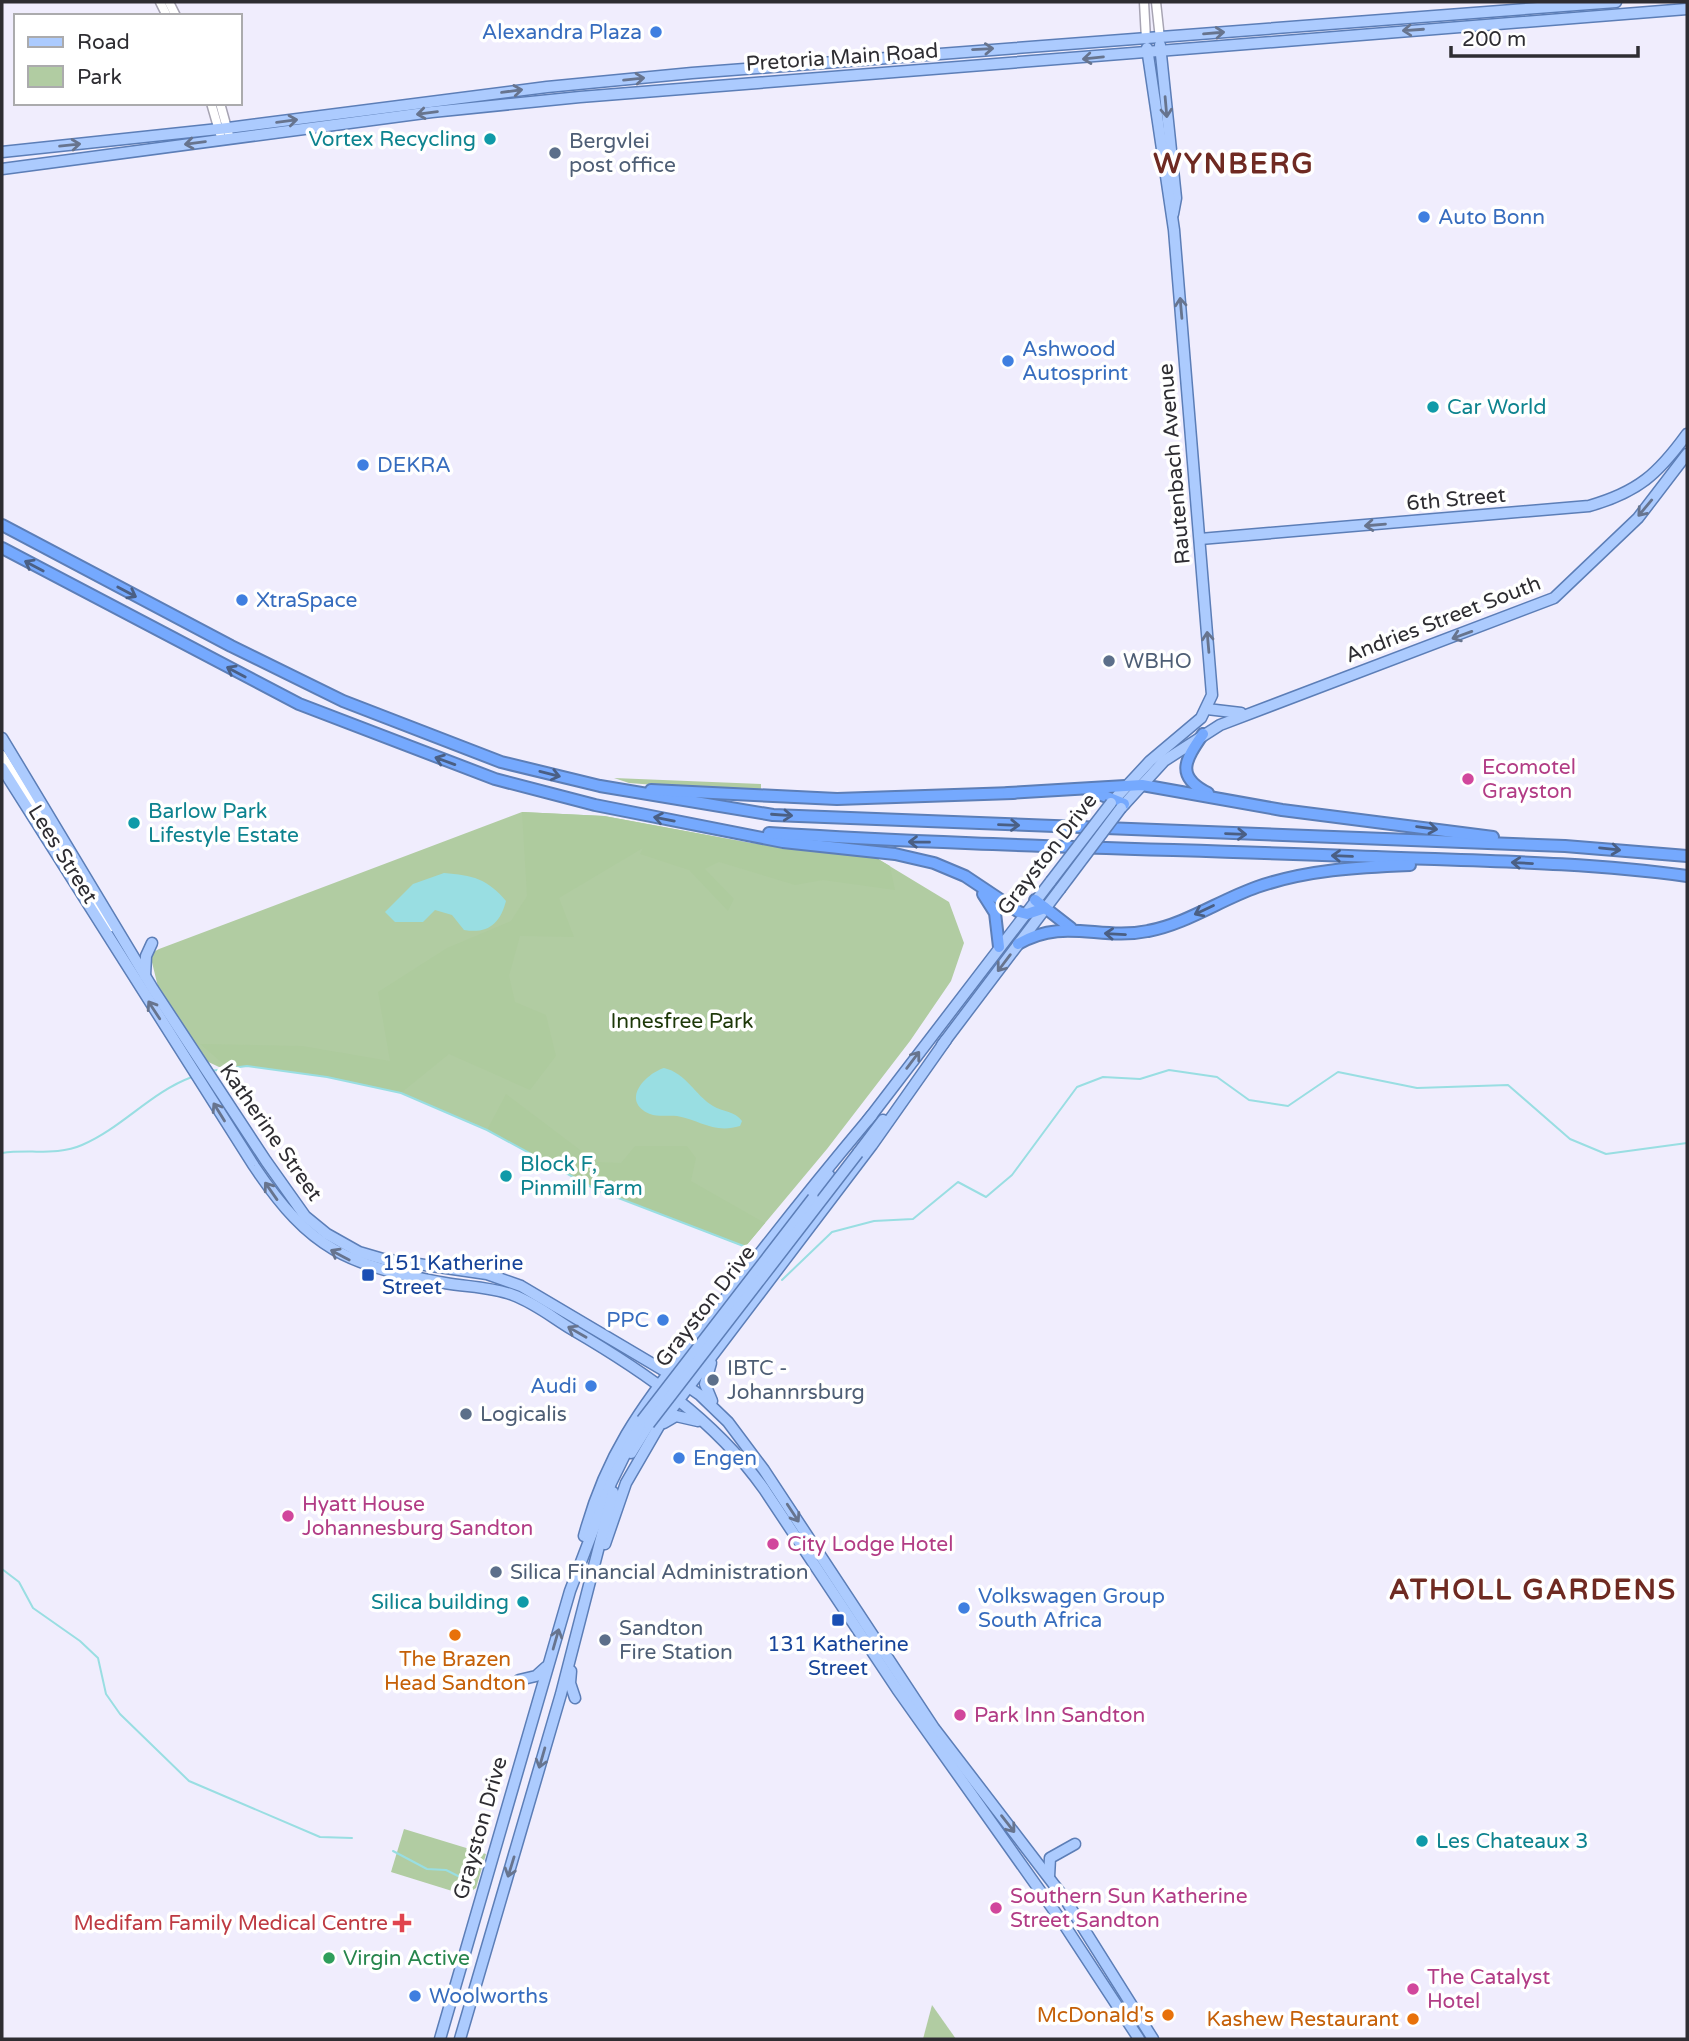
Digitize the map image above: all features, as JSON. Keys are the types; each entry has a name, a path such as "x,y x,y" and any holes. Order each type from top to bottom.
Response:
{"highway":[{"path":"2,524 231,646 344,701 501,762 600,786 773,815 1565,846 1687,856"},
{"path":"2,548 264,687 366,732 495,779 595,805 783,842 895,854 934,863 965,876 1024,914 1045,908"},
{"path":"1203,734 1189,757 1186,771 1193,784 1218,799"},
{"path":"1008,793 1142,785 1218,799 1565,846"},
{"path":"600,786 796,799 1081,791 1097,792 1118,804"},
{"path":"732,831 895,841 1641,869 1687,876"},
{"path":"1018,944 1038,933 1070,928 1119,934 1148,931 1259,886 1323,871 1484,862"},
{"path":"934,863 971,884 991,903 999,947"},
{"path":"1035,900 1070,928"}],"main road":[{"name":"Pretoria Main Road","path":"2,169 547,87 982,49 1160,39 1616,2"},
{"name":"Pretoria Main Road","path":"2,152 225,134 580,97 1687,9"},
{"path":"1160,39 1164,141"},
{"path":"1146,40 1164,141"},
{"name":"Rautenbach Avenue","path":"1164,141 1176,198 1172,215 1212,678 1212,695 1207,709"},
{"name":"6th Street","path":"1199,539 1590,506 1619,497 1644,483 1687,434"},
{"name":"Andries Street South","path":"1203,734 1245,713 1554,598 1638,518 1687,454"},
{"path":"1207,709 1245,713"},
{"name":"Grayston Drive","path":"440,2039 570,1591 624,1467 649,1424 1060,889 1118,804 1125,785 1192,727 1207,709"},
{"name":"Grayston Drive","path":"460,2039 596,1563 602,1516 622,1456 642,1420 813,1198 872,1115 1035,900 1118,804 1142,785 1164,761 1203,734"},
{"name":"Katherine Street","path":"2,738 113,919 194,1063 201,1083 274,1196 326,1246 359,1264 385,1272 510,1294 635,1367 679,1400 733,1448 765,1489 897,1689 1139,2039"},
{"name":"Katherine Street","path":"2,768 194,1063 212,1081 297,1206 342,1244 383,1259 487,1274 510,1281 668,1373 688,1386 728,1422 764,1470 934,1728 1049,1877 1153,2039"},
{"path":"145,977 146,956 152,943"},
{"path":"596,1563 626,1483 659,1426 872,1145 946,1040"},
{"path":"570,1591 595,1498 615,1451 641,1409 779,1227 872,1115"},
{"path":"728,1422 708,1396 705,1379 711,1364 746,1310"},
{"path":"646,1359 668,1362 683,1353"},
{"path":"635,1367 646,1390 641,1409"},
{"path":"659,1426 684,1415 713,1430"},
{"path":"575,1698 570,1673 579,1619"},
{"path":"519,1680 536,1676 548,1665"},
{"path":"1049,1877 1050,1858 1075,1844"},
{"path":"1091,1966 1105,1978 1145,2039"}],"street":[{"path":"1144,2 1146,40"},
{"path":"1156,2 1160,39"},
{"path":"212,105 225,134"},
{"path":"220,105 225,134"},
{"name":"Lees Street","path":"2,755 95,906 129,951"}],"green space":[{"path":"614,778 761,784 761,793 629,783"},
{"name":"Innesfree Park","path":"522,812 604,816 750,843 873,856 949,902 964,943 951,981 910,1041 827,1149 745,1247 595,1189 487,1130 401,1093 327,1077 247,1066 219,1067 200,1058 158,987 150,954 159,949"},
{"path":"404,1829 486,1854 476,1888 465,1895 391,1872"},
{"path":"932,2005 956,2039 923,2039"}],"shaded area":[{"path":"522,812 604,816 750,843 873,856 890,866 895,890 823,880 795,885 719,862 705,869 734,899 728,911 689,870 640,854 643,848 559,898 574,937 520,936 509,976 515,1002 546,1015 556,1056 530,1090 449,1054 401,1093 291,1070 227,1067 200,1044 302,1046 390,1061 378,992 447,948 511,921 527,896"},
{"path":"444,873 463,875 486,883 506,901 492,926 480,930 464,930 452,915 435,910 423,922 395,922 385,912 413,884"},
{"path":"664,1068 678,1074 713,1106 739,1118 742,1121 740,1126 715,1127 677,1116 653,1115 641,1109 636,1095 639,1088 650,1076"},
{"path":"506,1094 596,1162 621,1163 635,1146 687,1146 696,1158 691,1181 765,1223 745,1247 595,1189 487,1130"}],"waterway":[{"path":"210,1071 247,1066 327,1077 401,1093 487,1130 595,1189 746,1247"},
{"path":"782,1280 832,1232 874,1221 913,1219 958,1182 986,1197 1012,1175 1077,1087 1103,1077 1140,1079 1169,1070 1217,1077 1249,1100 1288,1106 1338,1072 1417,1088 1508,1085 1570,1139 1606,1154 1687,1143"},
{"path":"2,1153 53,1151 82,1145 97,1138 163,1092 192,1077"},
{"path":"2,1569 19,1582 33,1608 80,1641 98,1658 106,1694 120,1714 189,1781 320,1837 352,1838"},
{"path":"393,1851 427,1869 446,1870 474,1884"}],"place":[{"name":"Alexandra Plaza","path":"656,32"},
{"name":"Vortex Recycling","path":"490,139"},
{"name":"Bergvlei post office","path":"555,153"},
{"name":"Auto Bonn","path":"1424,217"},
{"name":"Ashwood Autosprint","path":"1008,361"},
{"name":"Car World","path":"1433,407"},
{"name":"DEKRA","path":"363,465"},
{"name":"XtraSpace","path":"242,600"},
{"name":"WBHO","path":"1109,661"},
{"name":"Ecomotel Grayston","path":"1468,779"},
{"name":"Barlow Park Lifestyle Estate","path":"134,823"},
{"name":"Block F, Pinmill Farm","path":"506,1176"},
{"name":"151 Katherine Street","path":"368,1275"},
{"name":"PPC","path":"663,1320"},
{"name":"IBTC - Johannrsburg","path":"713,1380"},
{"name":"Audi","path":"591,1386"},
{"name":"Logicalis","path":"466,1414"},
{"name":"Engen","path":"679,1458"},
{"name":"Hyatt House Johannesburg Sandton","path":"288,1516"},
{"name":"City Lodge Hotel","path":"773,1544"},
{"name":"Silica Financial Administration","path":"496,1572"},
{"name":"Silica building","path":"523,1602"},
{"name":"Volkswagen Group South Africa","path":"964,1608"},
{"name":"131 Katherine Street","path":"838,1620"},
{"name":"The Brazen Head Sandton","path":"455,1635"},
{"name":"Sandton Fire Station","path":"605,1640"},
{"name":"Park Inn Sandton","path":"960,1715"},
{"name":"Les Chateaux 3","path":"1422,1841"},
{"name":"Southern Sun Katherine Street Sandton","path":"996,1908"},
{"name":"Medifam Family Medical Centre","path":"402,1923"},
{"name":"Virgin Active","path":"329,1958"},
{"name":"The Catalyst Hotel","path":"1413,1989"},
{"name":"Woolworths","path":"415,1996"},
{"name":"McDonald's","path":"1168,2015"},
{"name":"Kashew Restaurant","path":"1413,2019"}],"district":[{"name":"WYNBERG","path":"1234,163"},
{"name":"ATHOLL GARDENS","path":"1533,1589"}]}
